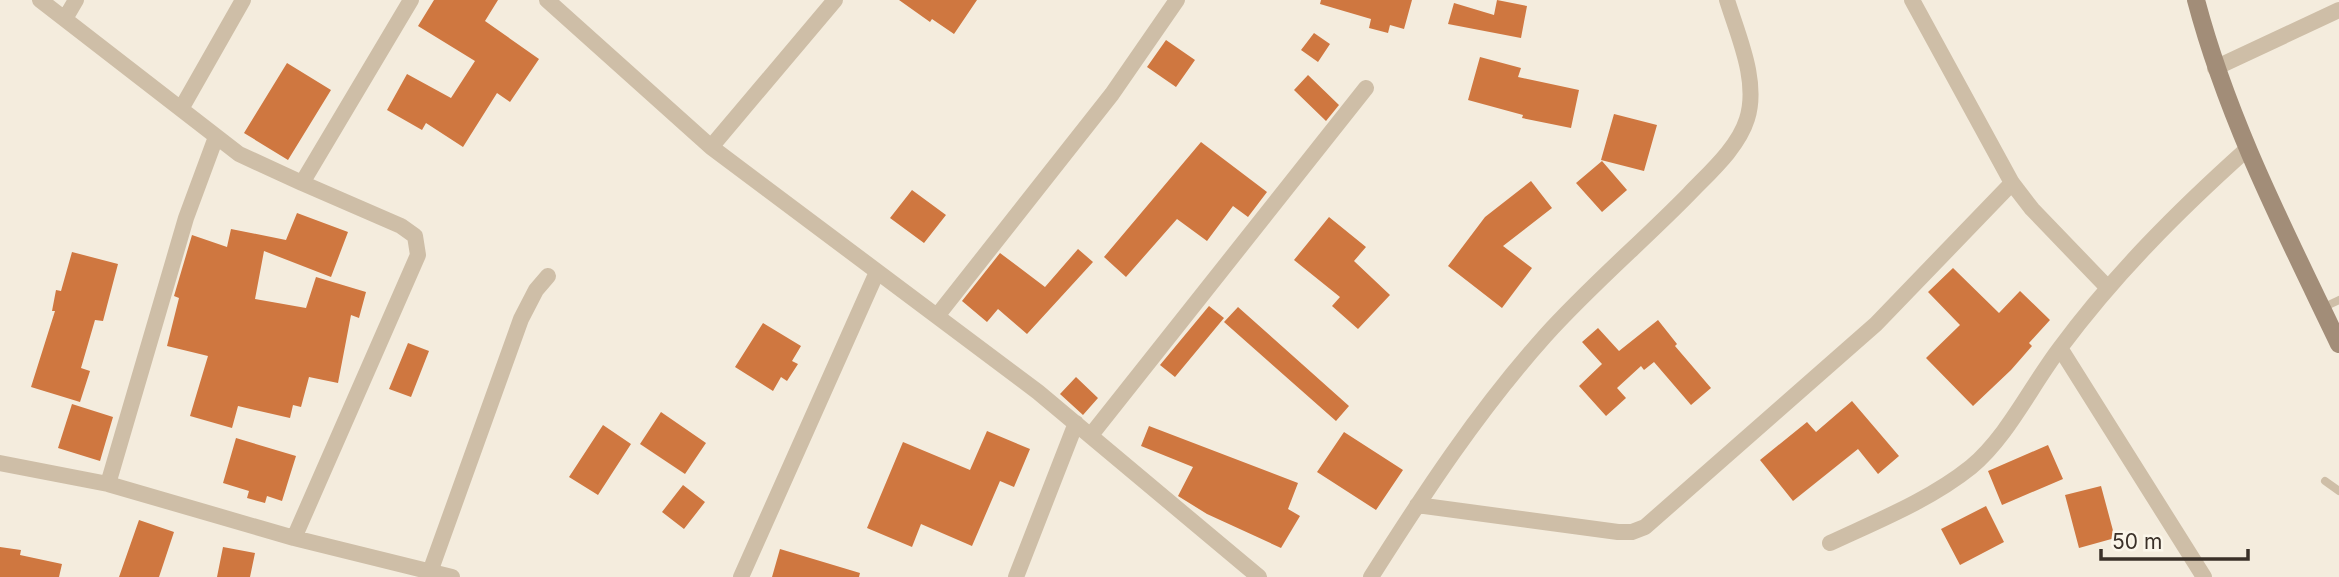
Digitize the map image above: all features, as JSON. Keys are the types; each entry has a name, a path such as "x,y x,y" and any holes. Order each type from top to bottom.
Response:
{"street":[{"path":"40,0 66,17 239,154 401,226 415,236 418,254 294,538"},
{"path":"66,17 76,0"},
{"path":"181,109 243,0"},
{"path":"302,183 411,0"},
{"path":"547,0 566,6 711,147 1091,435 1259,577"},
{"path":"711,147 835,0"},
{"path":"937,316 1112,94 1177,0"},
{"path":"1371,577 1489,399 1547,333 1672,212 1732,145 1747,118 1749,89 1746,61 1727,0"},
{"path":"1912,0 2012,183 2032,209 2108,288"},
{"path":"2196,0 2214,68 2246,150 2339,344"},
{"path":"2214,68 2339,10"},
{"path":"1091,435 1366,88"},
{"path":"108,484 186,219 216,137"},
{"path":"1830,543 1940,488 1972,466 1993,445 2060,348 2141,249 2246,150"},
{"path":"1417,505 1618,532 1632,532 1645,527 1876,324 2012,183"},
{"path":"741,577 877,272"},
{"path":"430,572 521,319 536,290 548,276"},
{"path":"2060,348 2204,577"},
{"path":"1016,577 1076,424"},
{"path":"0,463 108,484 294,538 452,577"}],"lane":[{"path":"2322,308 2339,300"},
{"path":"2325,481 2339,491"}],"building":[{"path":"434,0 498,0 485,21 539,59 510,102 497,93 463,147 426,123 422,130 387,110 407,74 451,98 475,61 418,26"},
{"path":"899,0 977,0 954,34 932,19 930,22"},
{"path":"1321,0 1412,0 1404,29 1390,25 1388,33 1369,28 1371,19 1320,4"},
{"path":"1497,0 1527,6 1521,38 1448,24 1454,3 1494,15"},
{"path":"1314,33 1330,44 1318,62 1301,50"},
{"path":"1166,40 1195,60 1176,87 1147,67"},
{"path":"1480,57 1521,68 1518,77 1579,90 1571,128 1522,118 1523,115 1468,100"},
{"path":"287,63 331,90 288,160 244,133"},
{"path":"1308,75 1339,105 1326,121 1294,90"},
{"path":"1614,114 1657,125 1644,171 1601,160"},
{"path":"1201,142 1267,192 1248,217 1233,206 1207,241 1177,219 1126,277 1104,257"},
{"path":"1602,161 1627,190 1602,212 1576,183"},
{"path":"1531,181 1552,208 1503,246 1532,268 1502,308 1448,266 1485,217"},
{"path":"912,190 946,215 924,243 890,218"},
{"path":"297,213 348,232 331,277 264,251 255,299 306,308 316,277 366,292 359,318 351,315 338,383 309,377 301,407 293,405 290,418 238,406 232,428 190,416 208,356 167,346 179,298 174,296 192,235 227,247 231,229 286,240"},
{"path":"1329,217 1366,247 1354,261 1390,295 1358,329 1332,306 1340,297 1294,260"},
{"path":"1078,249 1093,262 1027,334 998,309 987,322 962,301 1000,253 1045,287"},
{"path":"72,252 118,264 103,321 95,320 81,368 90,371 80,402 31,387 55,311 52,311 56,290 61,291"},
{"path":"1953,268 1999,313 2020,291 2050,320 2029,343 2032,346 2011,370 1973,406 1926,358 1960,325 1928,292"},
{"path":"1209,306 1224,318 1175,377 1160,365"},
{"path":"1238,307 1349,406 1336,421 1224,322"},
{"path":"1658,320 1677,344 1675,346 1711,388 1691,405 1654,362 1644,370 1641,366 1617,388 1626,398 1606,416 1579,386 1602,364 1582,342 1598,328 1619,351"},
{"path":"763,323 801,346 792,361 798,364 787,381 781,377 773,391 735,367"},
{"path":"408,343 429,351 411,397 389,389"},
{"path":"1076,377 1098,398 1083,415 1060,394"},
{"path":"1852,401 1899,456 1878,474 1858,449 1793,501 1760,460 1807,422 1816,432"},
{"path":"72,404 113,417 100,461 58,448"},
{"path":"661,412 706,443 685,474 640,444"},
{"path":"603,425 631,444 598,495 569,477"},
{"path":"1149,426 1298,483 1288,509 1300,516 1281,548 1207,514 1178,496 1193,467 1141,446"},
{"path":"987,431 1030,449 1014,487 1000,481 972,546 921,524 912,547 867,528 903,442 970,470"},
{"path":"1344,432 1403,470 1376,510 1317,472"},
{"path":"236,438 296,456 282,501 267,496 265,503 247,498 249,491 223,483"},
{"path":"2048,445 2063,479 2002,505 1988,471"},
{"path":"683,485 705,502 684,529 662,512"},
{"path":"2101,486 2115,538 2079,548 2065,495"},
{"path":"1986,506 2004,542 1960,565 1941,529"},
{"path":"139,520 174,532 159,577 119,577"},
{"path":"0,547 21,550 20,555 62,564 59,577 0,577"},
{"path":"223,547 255,553 250,577 217,577"},
{"path":"780,549 860,573 859,577 772,577"}]}
